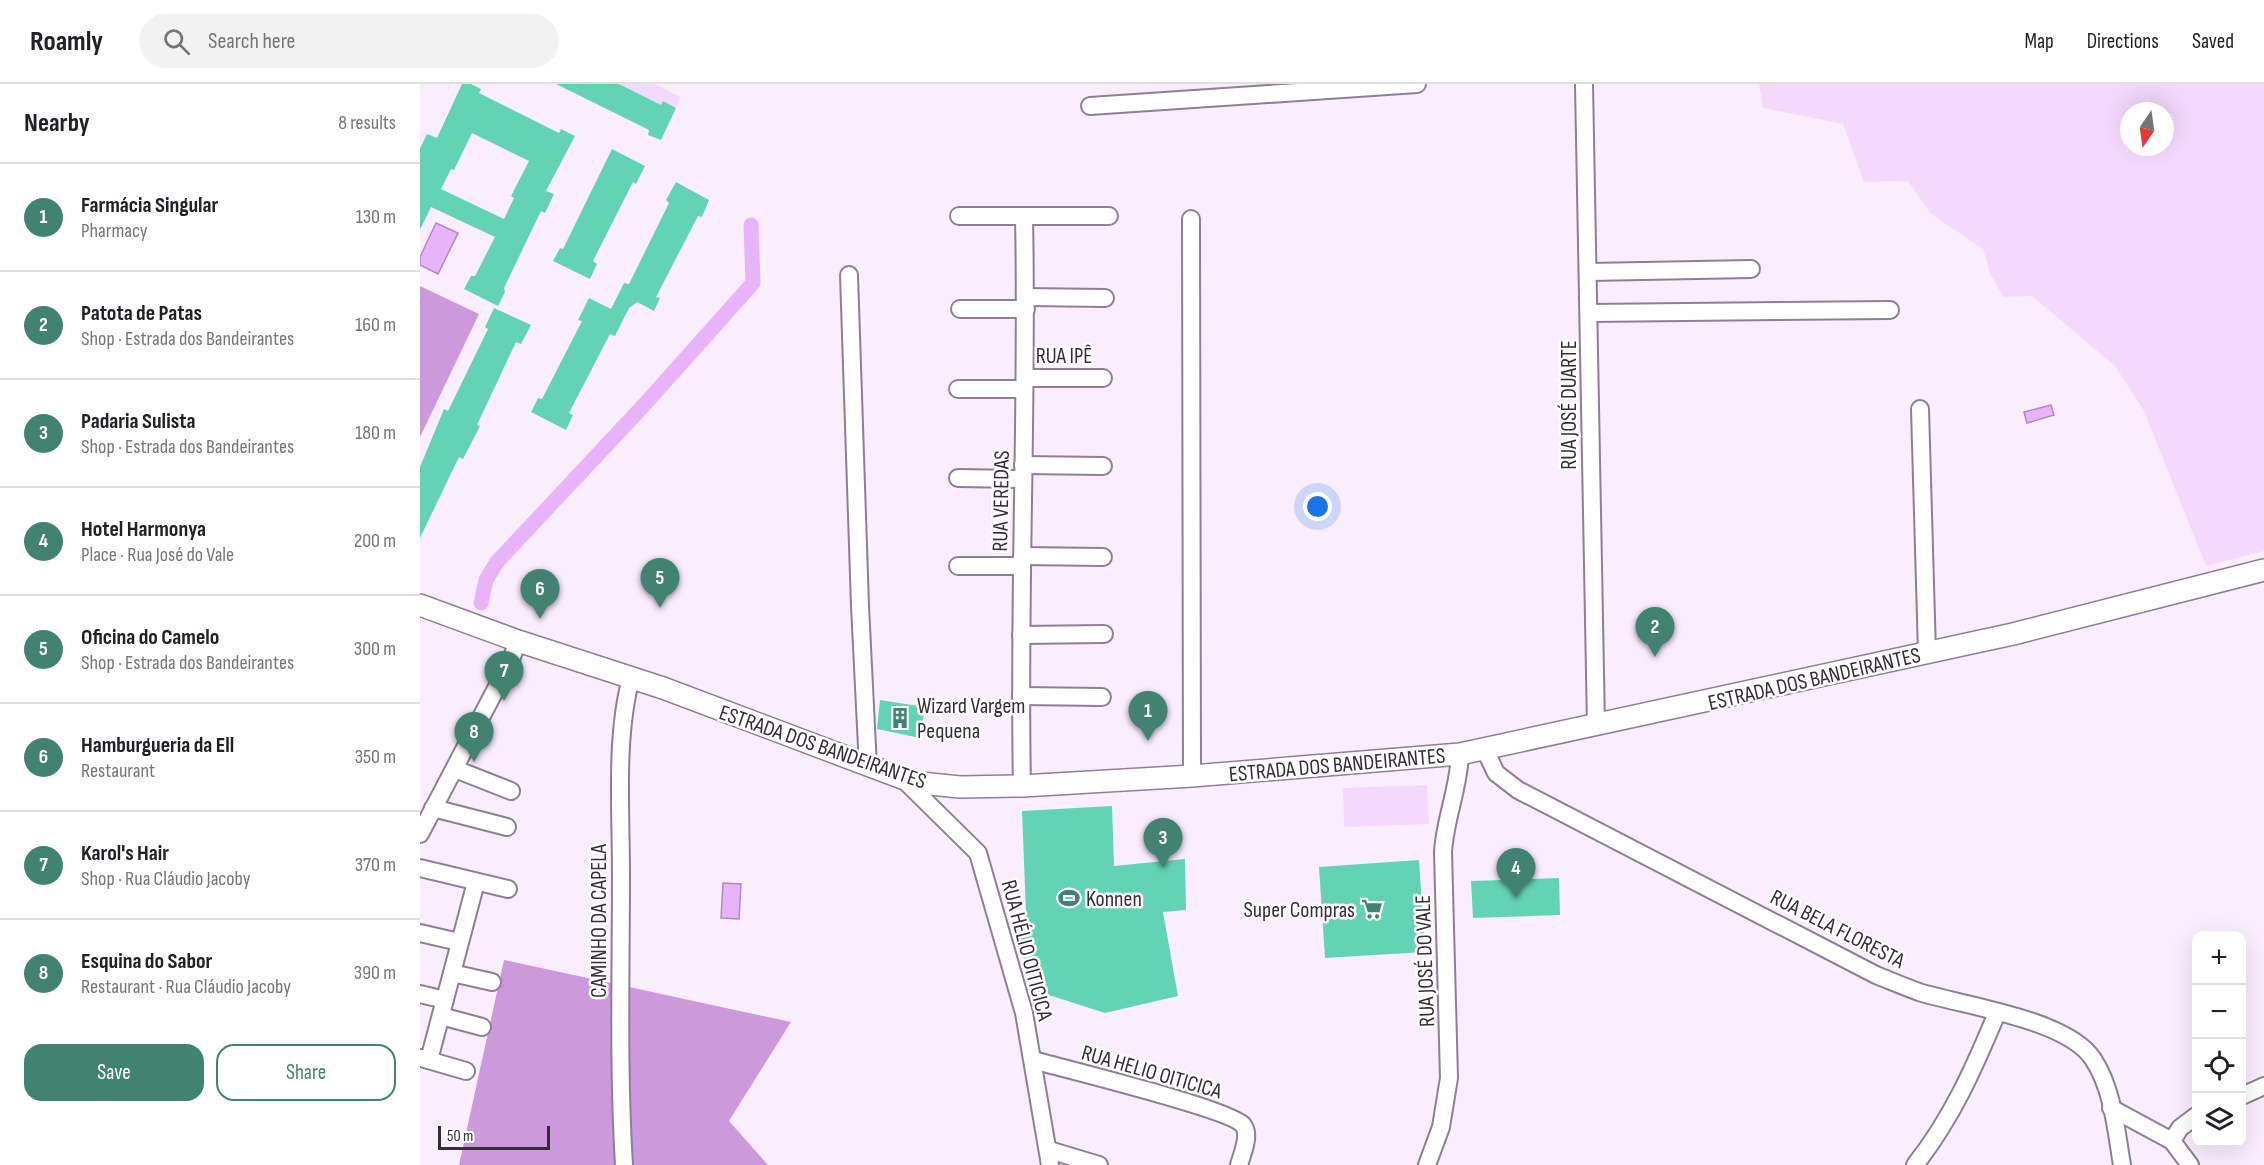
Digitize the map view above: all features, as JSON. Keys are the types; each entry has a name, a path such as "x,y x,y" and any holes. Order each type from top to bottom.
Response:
{"main road":[{"name":"ESTRADA DOS BANDEIRANTES","path":"420,605 518,641 631,678 902,778 920,783 960,787 1022,786 1192,776 1485,750 1927,653 2264,570"}],"street":[{"path":"1090,106 1358,86 1417,84"},
{"name":"RUA JOSÉ DUARTE","path":"1584,84 1596,726"},
{"path":"959,216 1109,216"},
{"name":"RUA VEREDAS","path":"1022,786 1021,635 1026,303 1024,217"},
{"path":"1191,219 1192,776"},
{"path":"1589,272 1751,269"},
{"path":"849,275 868,767"},
{"path":"960,309 1105,298"},
{"path":"1590,312 1890,310"},
{"name":"RUA IPÊ","path":"958,389 1103,378"},
{"path":"1920,409 1927,653"},
{"path":"958,478 1103,466"},
{"path":"958,566 1103,557"},
{"path":"1021,635 1104,634"},
{"path":"420,834 510,662 518,641"},
{"name":"CAMINHO DA CAPELA","path":"624,1165 621,1088 621,823 623,728 631,678"},
{"path":"1021,696 1102,697"},
{"name":"RUA BELA FLORESTA","path":"1485,750 1496,773 1518,790 1727,896 1825,950 1876,975 1919,992 2042,1025 2080,1045 2092,1057 2101,1072 2111,1108 2122,1165"},
{"name":"RUA JOSÉ DO VALE","path":"1427,1165 1441,1127 1449,1078 1443,852 1448,816 1460,771 1460,754"},
{"path":"455,769 511,792"},
{"name":"RUA HÉLIO OITICICA","path":"902,778 978,853 1024,1013 1049,1158"},
{"path":"433,808 507,827"},
{"path":"420,868 508,889"},
{"path":"466,1071 425,1059 443,1008 476,882"},
{"path":"420,933 459,942"},
{"path":"452,973 492,982"},
{"path":"420,994 482,1027"},
{"path":"1915,1165 1930,1146 1969,1082 1996,1013"},
{"name":"RUA HELIO OITICICA","path":"1033,1060 1189,1103 1232,1118 1243,1124 1246,1138 1239,1165"},
{"path":"2246,1094 2264,1086"},
{"path":"2111,1108 2172,1141 2190,1165"},
{"path":"2172,1141 2180,1128 2192,1119"},
{"path":"1049,1158 1099,1165"}],"shaded area":[{"path":"619,84 655,84 681,97 676,108 663,101 661,105"},
{"path":"1759,84 2264,84 2264,551 2206,566 2144,411 2115,366 2032,296 2003,297 1990,273 1983,249 1931,214 1908,181 1864,182 1843,124 1763,108"},
{"path":"436,223 458,233 438,274 420,265 420,257"},
{"path":"420,286 479,314 420,437"},
{"path":"2051,405 2054,415 2027,423 2024,412"},
{"path":"1427,785 1429,824 1344,827 1343,788"},
{"path":"723,883 741,884 739,919 721,918"},
{"path":"504,960 791,1022 729,1121 768,1165 459,1165"}],"building":[{"path":"462,84 471,84 481,89 479,93 559,133 561,129 575,136 546,191 554,194 545,213 541,211 504,288 505,292 498,306 464,289 471,276 475,276 495,237 431,207 420,230 420,148 427,134 437,138","holes":["472,133 529,161 511,196 514,198 504,219 441,189 451,169 454,170"]},
{"path":"556,84 619,84 661,105 663,101 676,108 661,140 648,135 649,130"},
{"path":"612,149 645,166 636,184 633,182 593,261 597,264 590,279 553,261 560,248 563,249"},
{"path":"676,182 709,200 702,217 698,216 656,297 660,298 654,311 637,302 629,308 615,336 610,334 569,413 573,415 566,430 531,412 538,398 542,399 582,321 578,320 589,298 611,309 624,283 629,284 669,203 666,200"},
{"path":"494,308 531,325 521,344 516,342 477,425 480,426 463,459 459,457 420,538 420,467 444,409 448,411 488,329 485,327"},
{"name":"Wizard Vargem Pequena","path":"880,700 925,707 920,738 877,729"},
{"name":"Konnen","path":"1112,806 1114,866 1185,859 1186,910 1163,912 1178,996 1105,1013 1030,989 1020,939 1026,913 1022,811"},
{"name":"Super Compras","path":"1419,860 1425,952 1325,958 1319,867"},
{"path":"1559,878 1560,915 1473,918 1471,881"}],"waterway":[{"path":"481,603 486,580 497,562 645,404 753,283 751,225"}],"place":[{"name":"Oficina do Camelo","path":"660,608"},
{"name":"Hamburgueria da Ell","path":"540,619"},
{"name":"Patota de Patas","path":"1655,657"},
{"name":"Karol's Hair","path":"504,701"},
{"name":"Wizard Vargem Pequena","path":"900,718"},
{"name":"Farmácia Singular","path":"1148,741"},
{"name":"Esquina do Sabor","path":"474,762"},
{"name":"Padaria Sulista","path":"1163,868"},
{"name":"Konnen","path":"1069,898"},
{"name":"Hotel Harmonya","path":"1516,898"},
{"name":"Super Compras","path":"1372,909"}]}
